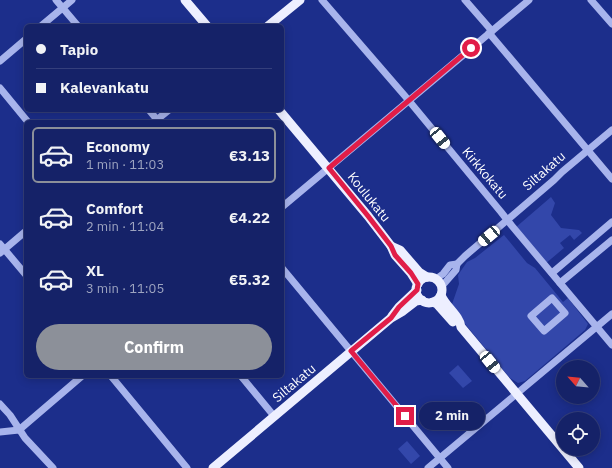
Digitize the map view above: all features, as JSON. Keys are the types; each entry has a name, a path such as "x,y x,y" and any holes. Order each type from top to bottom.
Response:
{"main road":[{"path":"186,0 206,24"},
{"path":"270,24 300,0"},
{"name":"Koulukatu","path":"281,112 368,216 391,246 395,255 411,273 417,287"},
{"name":"Koulukatu","path":"391,246 400,250 419,272 431,278"},
{"path":"460,327 460,322 445,303 440,283 431,278 423,279 417,287 418,296 422,300 437,304 455,325 460,327 579,468"},
{"name":"Siltakatu","path":"391,318 417,287"},
{"path":"433,302 438,300 441,291"},
{"name":"Siltakatu","path":"213,468 391,318 403,312 416,301 422,300"}],"street":[{"path":"56,0 76,24"},
{"path":"43,24 72,0"},
{"name":"Kirkkokatu","path":"322,0 409,101 612,345"},
{"path":"465,0 612,179"},
{"path":"284,205 529,0"},
{"path":"591,0 612,24"},
{"path":"0,61 24,41"},
{"path":"0,88 26,120"},
{"path":"158,120 167,112"},
{"name":"Siltakatu","path":"441,291 456,270 457,264 465,256 612,130"},
{"path":"552,273 612,222"},
{"path":"24,232 1,249 24,273"},
{"path":"560,283 612,240"},
{"name":"Siltakatu","path":"431,278 443,274 450,265 457,264"},
{"path":"284,270 448,468"},
{"path":"552,298 565,313 544,331 531,316 552,298"},
{"path":"428,468 612,314"},
{"path":"0,432 19,430 80,378"},
{"path":"113,378 187,468"},
{"path":"243,378 274,416"},
{"path":"0,404 10,415 25,438 53,468"}],"shaded area":[{"path":"551,197 555,203 551,215 561,228 579,230 582,233 574,240 570,235 560,243 564,248 545,264 515,228"},
{"path":"504,235 527,263 535,268 563,302 568,298 588,324 585,330 525,381 518,383 510,378 451,307 459,284 458,275 467,262 475,258"},
{"path":"458,365 472,381 463,388 449,373"},
{"path":"407,441 420,456 411,464 398,449"}],"route":[{"path":"405,416 351,351 391,318 406,299 417,290 418,284 414,276 395,255 391,246 368,216 329,168 415,97 471,48"}]}
